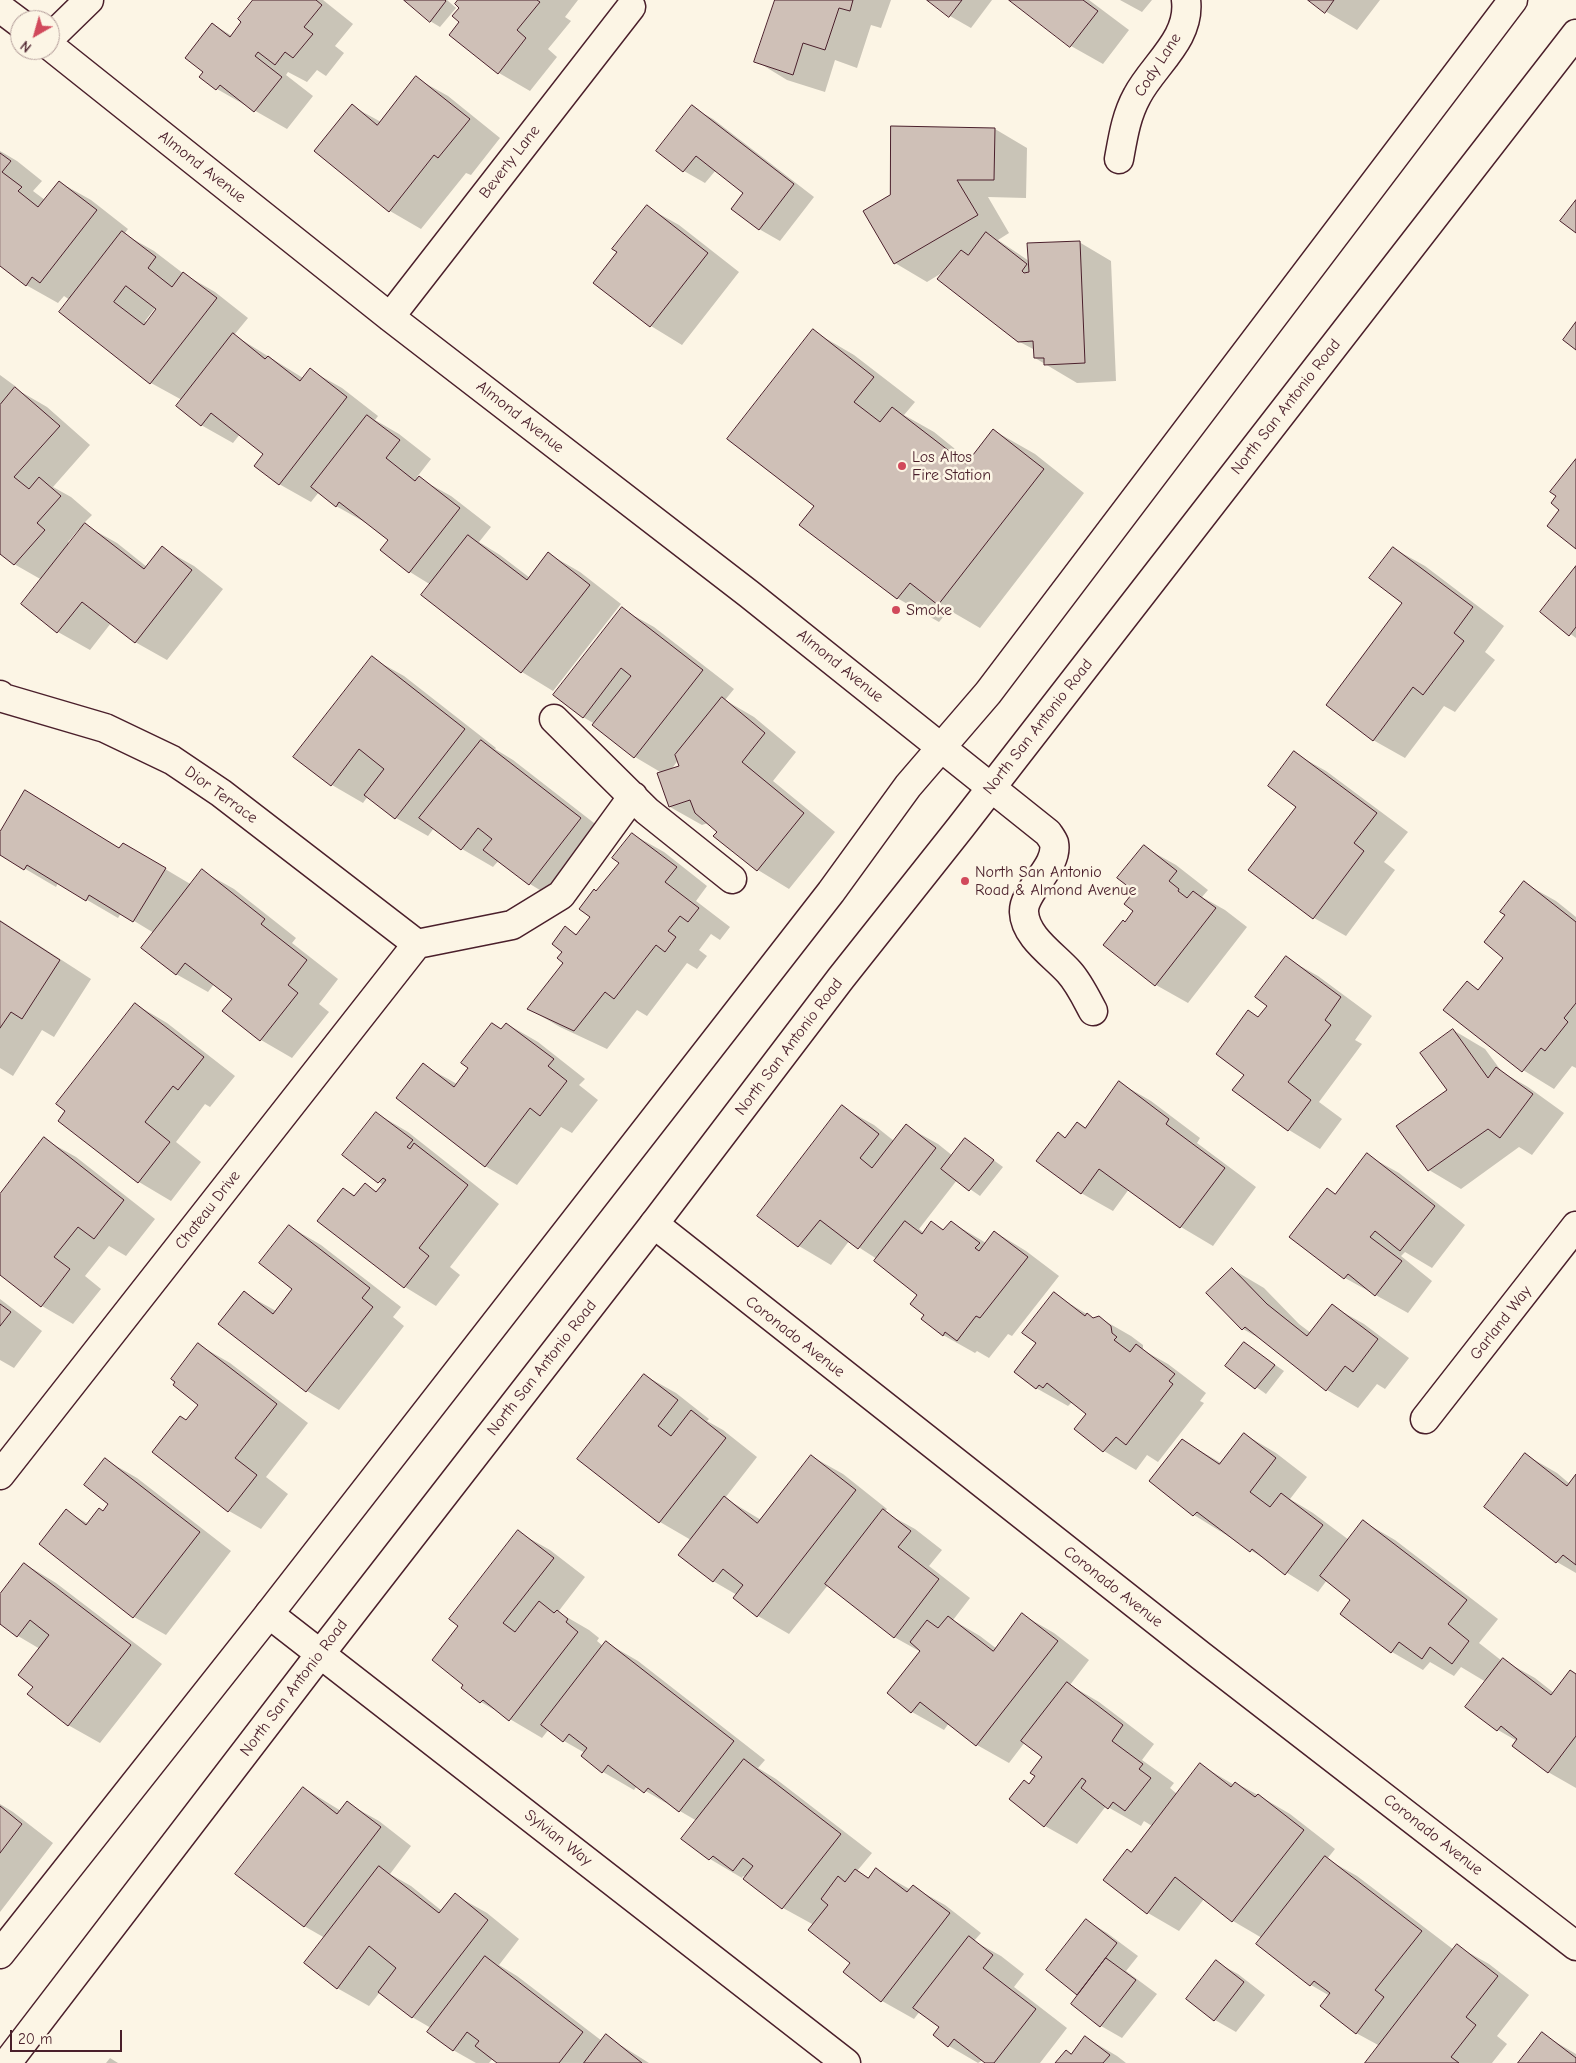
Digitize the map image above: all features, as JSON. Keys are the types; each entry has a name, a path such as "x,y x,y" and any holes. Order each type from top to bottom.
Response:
{"street":[{"path":"60,28 89,0"},
{"name":"Cody Lane","path":"1119,159 1128,117 1137,96 1179,38 1187,10 1186,0"},
{"path":"0,1954 269,1614 831,892 908,786 994,686 1513,0"},
{"name":"Beverly Lane","path":"390,317 631,7"},
{"name":"North San Antonio Road","path":"7,2063 321,1653 654,1224 841,978 1576,34"},
{"name":"Almond Avenue","path":"60,54 390,317 734,582 1048,833 1054,843 1052,858 1027,900 1024,911 1026,923 1032,934 1070,973 1094,1010"},
{"name":"Dior Terrace","path":"1,698 105,728 172,760 221,793 417,944"},
{"path":"554,719 647,811 732,879"},
{"path":"417,944 512,925 561,895 632,796"},
{"name":"Chateau Drive","path":"0,1475 417,944"},
{"name":"Coronado Avenue","path":"654,1224 1160,1624 1576,1946"},
{"name":"Garland Way","path":"1425,1419 1576,1226"},
{"name":"Sylvian Way","path":"269,1614 846,2063"}],"building":[{"path":"253,0 316,0 322,5 304,27 313,34 293,58 285,52 275,65 258,52 255,56 282,77 254,112 220,85 216,90 199,77 203,72 185,58 212,23 230,37 241,22 238,19"},
{"path":"404,0 445,0 446,1 430,22"},
{"path":"458,0 537,0 540,2 517,30 526,38 498,74 449,35 459,22 452,16 459,8 455,4"},
{"path":"775,0 853,0 850,11 839,8 825,50 803,43 793,75 754,62"},
{"path":"927,0 962,0 949,17"},
{"path":"1009,0 1083,0 1098,11 1070,47"},
{"path":"1308,0 1334,0 1325,13"},
{"path":"416,76 470,119 438,158 434,155 389,212 314,151 352,104 377,125"},
{"path":"692,105 794,184 759,230 731,209 743,193 696,156 683,172 656,151"},
{"path":"891,126 995,128 994,180 957,180 978,215 894,264 863,211 890,195"},
{"path":"0,153 11,161 2,172 22,187 18,191 38,207 59,181 97,210 40,283 32,277 26,286 0,266"},
{"path":"1576,200 1576,233 1560,221"},
{"path":"647,205 708,253 650,327 593,283 617,252 612,249"},
{"path":"122,231 156,257 148,268 172,287 183,272 217,298 150,384 59,312","holes":["126,286 156,309 144,325 114,302"]},
{"path":"986,232 1027,264 1022,271 1024,273 1029,272 1027,243 1080,241 1085,363 1044,365 1044,358 1034,358 1033,341 1018,342 937,279 961,250 968,255"},
{"path":"1576,322 1576,350 1563,340"},
{"name":"Los Altos Fire Station","path":"813,329 874,377 854,402 880,422 892,407 966,464 993,429 1044,469 938,605 910,583 897,599 799,525 814,506 727,439"},
{"path":"233,333 265,359 268,356 300,381 310,368 347,397 279,485 254,466 263,454 211,413 201,426 176,406"},
{"path":"15,387 60,426 14,477 29,489 39,477 61,496 37,523 45,530 14,565 0,554 0,405"},
{"path":"367,415 400,440 386,458 415,481 419,476 460,508 409,573 380,550 388,540 339,502 336,507 311,487"},
{"path":"1576,459 1576,549 1547,526 1559,510 1551,503 1556,496 1550,492"},
{"path":"85,523 144,569 162,546 192,570 135,643 82,602 57,633 21,604"},
{"path":"468,535 527,580 548,552 590,585 521,673 421,595"},
{"path":"1393,547 1473,607 1454,633 1464,641 1423,695 1413,687 1373,741 1326,705 1402,603 1369,578"},
{"path":"1576,566 1576,627 1569,636 1540,612"},
{"path":"622,607 703,670 634,758 592,725 631,676 621,668 583,718 553,695"},
{"path":"372,656 465,729 395,819 364,795 384,769 359,749 331,786 293,757"},
{"path":"722,697 765,733 742,762 804,813 757,871 713,836 717,832 695,813 690,800 669,807 657,773 679,766 675,755"},
{"path":"481,740 581,818 529,885 483,850 492,839 478,828 461,850 419,818"},
{"path":"1294,751 1377,813 1354,843 1364,851 1313,919 1248,870 1296,807 1268,786"},
{"path":"25,790 119,848 123,843 166,868 133,922 89,895 86,901 27,865 24,870 0,855 0,832"},
{"path":"632,833 677,867 665,882 699,908 688,922 680,916 668,931 676,937 665,952 656,945 614,999 605,992 574,1031 527,1009 563,963 557,958 562,952 552,944 565,926 576,935 590,917 579,909 594,889 596,891 619,863 612,858"},
{"path":"1144,845 1177,871 1169,881 1179,889 1178,891 1187,898 1193,891 1216,908 1155,986 1103,945 1123,920 1125,922 1133,911 1124,904 1134,891 1117,878"},
{"path":"202,869 265,919 261,924 307,960 288,985 298,993 260,1041 222,1011 232,999 185,963 176,975 141,948"},
{"path":"1524,881 1576,922 1576,1003 1564,1018 1568,1022 1545,1051 1541,1048 1522,1072 1443,1010 1467,981 1478,990 1503,958 1484,942 1505,915 1500,912"},
{"path":"0,921 60,960 22,1019 11,1012 0,1028"},
{"path":"1286,956 1341,997 1325,1020 1331,1025 1288,1082 1311,1100 1288,1131 1232,1090 1244,1075 1216,1054 1248,1010 1258,1017 1267,1006 1255,997"},
{"path":"135,1003 204,1057 178,1090 173,1086 145,1122 170,1142 138,1183 58,1121 65,1111 56,1104"},
{"path":"492,1023 501,1029 506,1023 554,1059 548,1066 567,1081 540,1116 530,1108 485,1167 396,1098 423,1063 454,1087 468,1068 461,1063"},
{"path":"1453,1029 1488,1078 1496,1067 1533,1094 1500,1138 1488,1129 1428,1171 1396,1126 1447,1090 1420,1053"},
{"path":"1119,1081 1169,1119 1166,1124 1225,1168 1180,1228 1099,1169 1081,1194 1036,1161 1058,1132 1065,1138 1077,1122 1085,1128"},
{"path":"842,1105 879,1134 860,1158 872,1168 906,1124 936,1148 858,1249 820,1220 798,1247 757,1216"},
{"path":"376,1112 413,1140 407,1147 410,1149 414,1143 468,1185 419,1248 429,1256 404,1288 317,1221 343,1188 354,1196 365,1183 376,1192 386,1180 383,1178 378,1183 342,1155"},
{"path":"44,1137 124,1200 94,1239 78,1227 54,1257 70,1269 41,1307 0,1275 0,1194"},
{"path":"965,1138 994,1160 969,1191 941,1169"},
{"path":"1367,1153 1435,1206 1400,1251 1375,1231 1370,1237 1402,1261 1375,1296 1348,1274 1344,1279 1289,1237 1327,1188 1335,1194"},
{"path":"905,1221 922,1234 931,1221 943,1230 951,1221 980,1243 975,1248 979,1251 994,1231 1028,1257 980,1318 976,1316 957,1341 945,1332 943,1336 921,1319 924,1315 910,1304 917,1295 874,1261"},
{"path":"289,1225 370,1288 362,1298 373,1307 306,1392 218,1324 244,1291 273,1314 292,1289 259,1263"},
{"path":"1232,1268 1267,1304 1307,1336 1332,1304 1378,1339 1353,1372 1345,1366 1326,1391 1245,1327 1242,1330 1206,1293"},
{"path":"1054,1292 1085,1316 1087,1313 1093,1318 1099,1316 1111,1326 1112,1333 1117,1337 1114,1340 1130,1352 1136,1344 1175,1374 1169,1381 1173,1384 1126,1445 1116,1437 1103,1452 1074,1429 1086,1414 1047,1383 1043,1388 1039,1385 1036,1389 1014,1372 1036,1343 1022,1333"},
{"path":"0,1304 11,1312 0,1326"},
{"path":"1244,1342 1275,1365 1255,1389 1225,1366"},
{"path":"198,1343 277,1404 235,1458 257,1475 228,1512 152,1452 180,1416 186,1420 198,1405 173,1385 175,1382 171,1379"},
{"path":"644,1374 678,1400 658,1426 671,1436 691,1410 726,1438 659,1523 577,1459"},
{"path":"1244,1433 1276,1458 1250,1492 1270,1507 1281,1493 1323,1525 1285,1575 1252,1549 1250,1552 1197,1512 1193,1516 1149,1481 1182,1439 1219,1464"},
{"path":"1525,1453 1567,1486 1576,1474 1576,1565 1563,1555 1556,1563 1484,1507"},
{"path":"811,1455 856,1490 757,1617 733,1598 743,1585 723,1569 713,1582 678,1555 724,1496 757,1523"},
{"path":"105,1458 200,1532 133,1618 39,1544 66,1509 86,1525 99,1508 103,1511 108,1504 84,1485"},
{"path":"883,1509 911,1531 898,1547 939,1579 894,1638 825,1584"},
{"path":"1363,1520 1467,1600 1448,1624 1469,1641 1452,1664 1430,1647 1422,1659 1399,1642 1391,1653 1340,1614 1350,1600 1320,1576"},
{"path":"518,1530 554,1558 503,1623 515,1632 539,1601 554,1613 557,1610 568,1619 566,1622 578,1632 509,1721 483,1700 480,1703 461,1688 463,1685 432,1660 458,1626 449,1619"},
{"path":"24,1563 131,1645 68,1726 27,1694 33,1687 18,1675 49,1635 30,1620 17,1637 0,1624 0,1594"},
{"path":"1022,1613 1058,1641 976,1746 920,1702 911,1713 887,1693 920,1651 910,1642 927,1620 938,1628 948,1616 993,1651"},
{"path":"606,1641 734,1741 679,1812 648,1788 644,1793 608,1765 602,1773 581,1756 587,1748 569,1734 563,1742 541,1725"},
{"path":"1503,1658 1551,1695 1570,1670 1576,1674 1576,1736 1548,1773 1512,1746 1517,1739 1501,1726 1497,1731 1465,1707"},
{"path":"1067,1682 1123,1725 1112,1741 1143,1764 1139,1769 1151,1778 1125,1811 1113,1802 1108,1809 1081,1788 1086,1781 1082,1778 1044,1827 1009,1799 1024,1780 1029,1784 1035,1776 1030,1773 1042,1757 1021,1741"},
{"path":"744,1759 841,1834 782,1909 743,1879 753,1866 743,1858 733,1871 713,1856 709,1860 681,1839"},
{"path":"1200,1763 1231,1787 1235,1782 1255,1797 1258,1794 1304,1830 1232,1922 1175,1877 1147,1914 1103,1880 1127,1849 1131,1852"},
{"path":"303,1787 337,1814 347,1801 381,1827 304,1927 235,1874"},
{"path":"0,1806 22,1824 0,1853"},
{"path":"1325,1856 1422,1931 1375,1990 1384,1997 1356,2034 1320,2006 1330,1993 1314,1981 1310,1986 1256,1944"},
{"path":"379,1866 439,1913 455,1893 488,1920 412,2018 378,1992 396,1968 369,1946 337,1989 304,1963"},
{"path":"876,1868 907,1892 913,1885 950,1913 881,2002 843,1972 850,1963 808,1930 828,1905 821,1899 838,1876 845,1882 855,1869 868,1878"},
{"path":"1086,1919 1117,1943 1077,1995 1046,1970"},
{"path":"969,1936 993,1955 983,1968 1036,2009 994,2063 985,2063 954,2039 948,2047 933,2035 939,2027 913,2008"},
{"path":"1457,1944 1498,1976 1466,2017 1476,2025 1451,2057 1459,2063 1365,2063"},
{"path":"485,1956 583,2032 559,2063 497,2063 475,2046 479,2041 467,2032 453,2051 427,2032"},
{"path":"1106,1958 1136,1980 1100,2027 1071,2004"},
{"path":"1216,1960 1244,1982 1214,2021 1186,1999"},
{"path":"1542,2032 1576,2058 1576,2063 1518,2063"},
{"path":"606,2034 642,2063 584,2063"},
{"path":"1085,2036 1110,2055 1103,2063 1055,2063 1066,2050 1071,2054"}],"place":[{"name":"Los Altos Fire Station","path":"902,466"},
{"name":"Smoke","path":"896,610"},
{"name":"North San Antonio Road & Almond Avenue","path":"965,881"}]}
